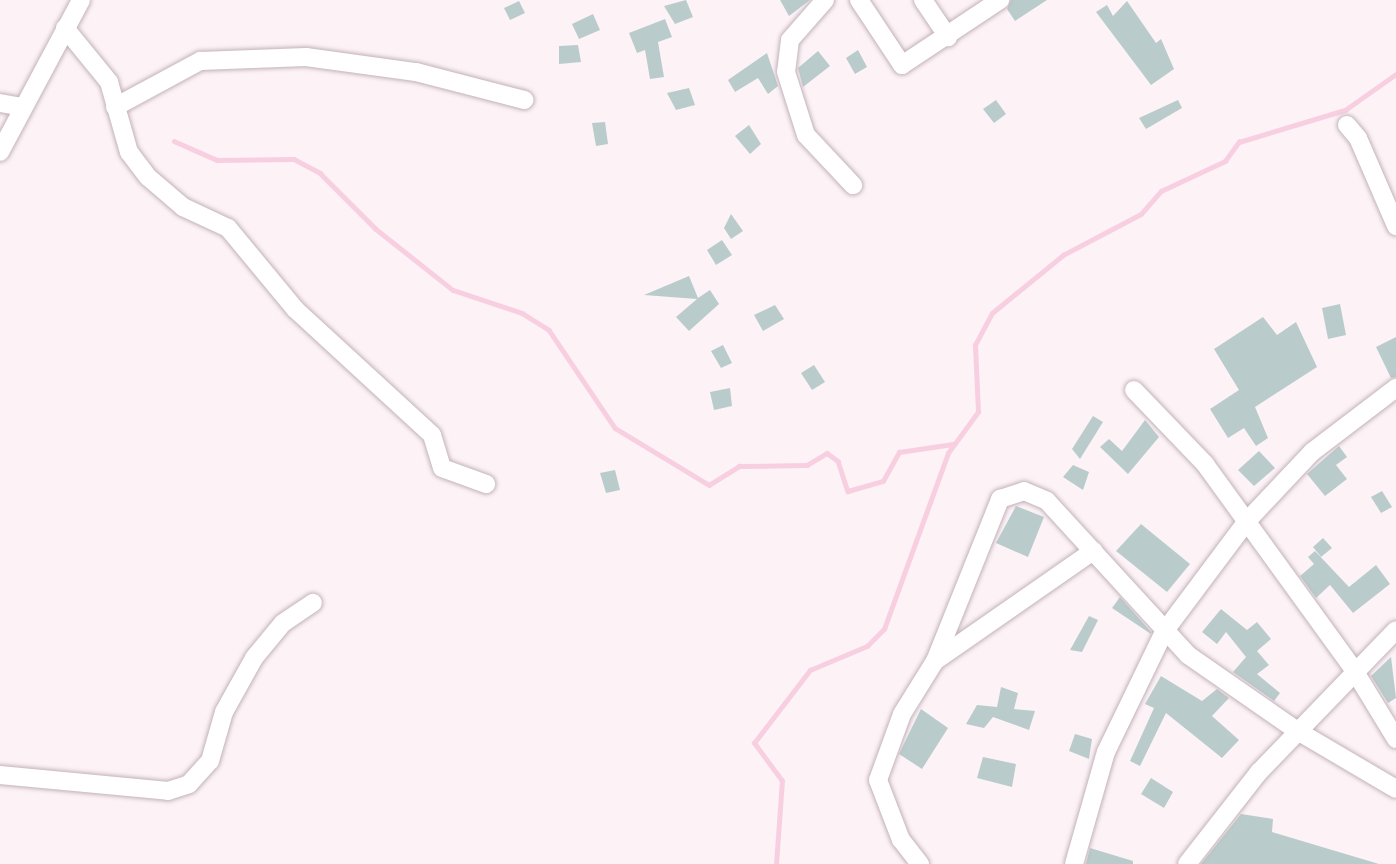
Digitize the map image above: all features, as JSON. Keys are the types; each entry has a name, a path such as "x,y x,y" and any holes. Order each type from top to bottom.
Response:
{"street":[{"path":"0,152 82,0"},
{"path":"825,0 790,40 786,72 806,135 853,184"},
{"path":"859,0 902,65 1000,0"},
{"path":"923,0 948,37"},
{"path":"65,28 95,58 115,107 129,152 148,177 183,207 228,228 295,309 432,435 442,468 486,484"},
{"path":"115,107 200,61 306,57 416,72 524,100"},
{"path":"0,103 23,107"},
{"path":"1347,125 1358,138 1396,226"},
{"path":"1074,864 1106,752 1164,632 1247,521 1312,452 1396,388"},
{"path":"1134,390 1198,455 1354,670 1396,739"},
{"path":"920,864 901,840 878,780 902,714 935,661 1000,499 1024,491 1047,501 1164,632 1296,730 1396,789"},
{"path":"935,661 1093,551"},
{"path":"0,775 168,791 188,784 209,761 224,712 254,657 283,623 313,603"},
{"path":"1187,864 1220,816 1296,730 1396,630"}],"building":[{"path":"686,0 693,17 675,24 664,6"},
{"path":"780,0 810,0 789,16"},
{"path":"1011,0 1047,0 1015,21 1007,9"},
{"path":"519,1 525,13 510,20 504,8"},
{"path":"1127,1 1156,43 1161,39 1174,69 1151,85 1096,12 1107,5 1113,16"},
{"path":"593,14 600,30 579,39 572,24"},
{"path":"665,19 672,37 658,42 664,77 650,79 645,50 637,53 629,33"},
{"path":"578,45 581,62 559,64 559,46"},
{"path":"858,50 867,67 855,74 846,58"},
{"path":"818,51 830,66 803,87 798,68"},
{"path":"767,53 778,86 768,94 758,78 735,92 728,80"},
{"path":"689,88 695,105 676,110 667,93"},
{"path":"996,100 1006,114 994,123 983,109"},
{"path":"1178,100 1182,108 1146,129 1139,118"},
{"path":"605,122 608,144 596,146 592,123"},
{"path":"749,125 761,144 750,154 735,136"},
{"path":"731,214 743,231 731,239 724,228"},
{"path":"722,240 732,255 716,265 707,250"},
{"path":"689,276 698,298 710,290 719,304 689,331 676,317 697,299 644,295"},
{"path":"1340,304 1346,335 1328,339 1322,308"},
{"path":"775,305 784,319 763,331 754,315"},
{"path":"1263,317 1277,335 1296,322 1317,367 1255,407 1268,438 1256,446 1244,428 1228,438 1210,409 1239,390 1214,349"},
{"path":"1396,337 1396,377 1391,378 1376,347"},
{"path":"723,345 732,363 721,368 711,351"},
{"path":"814,365 825,382 812,390 801,373"},
{"path":"730,388 732,406 714,410 710,392"},
{"path":"1093,416 1103,422 1080,459 1072,449"},
{"path":"1145,420 1159,437 1128,474 1100,447 1109,439 1122,451"},
{"path":"1339,446 1347,457 1336,465 1347,479 1325,496 1307,474"},
{"path":"1259,451 1275,468 1254,486 1238,470"},
{"path":"1073,465 1089,472 1083,490 1063,477"},
{"path":"615,470 620,490 606,493 600,473"},
{"path":"1382,491 1392,507 1381,513 1371,497"},
{"path":"1016,506 1044,517 1028,557 996,543"},
{"path":"1141,524 1190,564 1167,592 1116,551"},
{"path":"1323,538 1332,548 1321,557 1313,547"},
{"path":"1315,551 1349,587 1376,565 1390,584 1353,613 1330,585 1316,598 1300,576 1314,564 1308,557"},
{"path":"1120,597 1151,632 1151,634 1112,608"},
{"path":"1221,609 1247,630 1257,622 1271,639 1257,651 1269,665 1257,674 1280,693 1274,701 1233,672 1246,657 1226,632 1217,644 1202,632"},
{"path":"1089,616 1098,620 1082,652 1070,650"},
{"path":"1391,657 1396,698 1388,703 1371,676"},
{"path":"1161,676 1202,701 1217,689 1229,698 1212,716 1239,740 1222,758 1166,713 1140,766 1130,761 1154,708 1145,704"},
{"path":"1001,687 1018,693 1014,709 1035,711 1029,730 993,717 984,728 966,724 977,705 997,707"},
{"path":"921,709 948,728 922,769 899,754"},
{"path":"1075,734 1092,739 1089,759 1069,751"},
{"path":"983,757 1016,764 1012,787 977,778"},
{"path":"1151,778 1173,792 1164,808 1141,794"},
{"path":"1241,814 1273,819 1272,832 1379,864 1201,864"},
{"path":"1090,848 1133,861 1133,864 1086,864"}],"waterway":[{"path":"776,864 782,781 754,743 810,670 867,646 884,629 948,453 978,412 975,345 992,313 1063,255 1141,214 1161,191 1225,161 1239,142 1345,110 1396,74"},
{"path":"174,141 217,160 294,159 320,173 376,229 453,290 522,313 549,330 615,428 709,485 739,466 807,465 827,453 838,461 848,491 883,481 899,452 954,444"}]}
